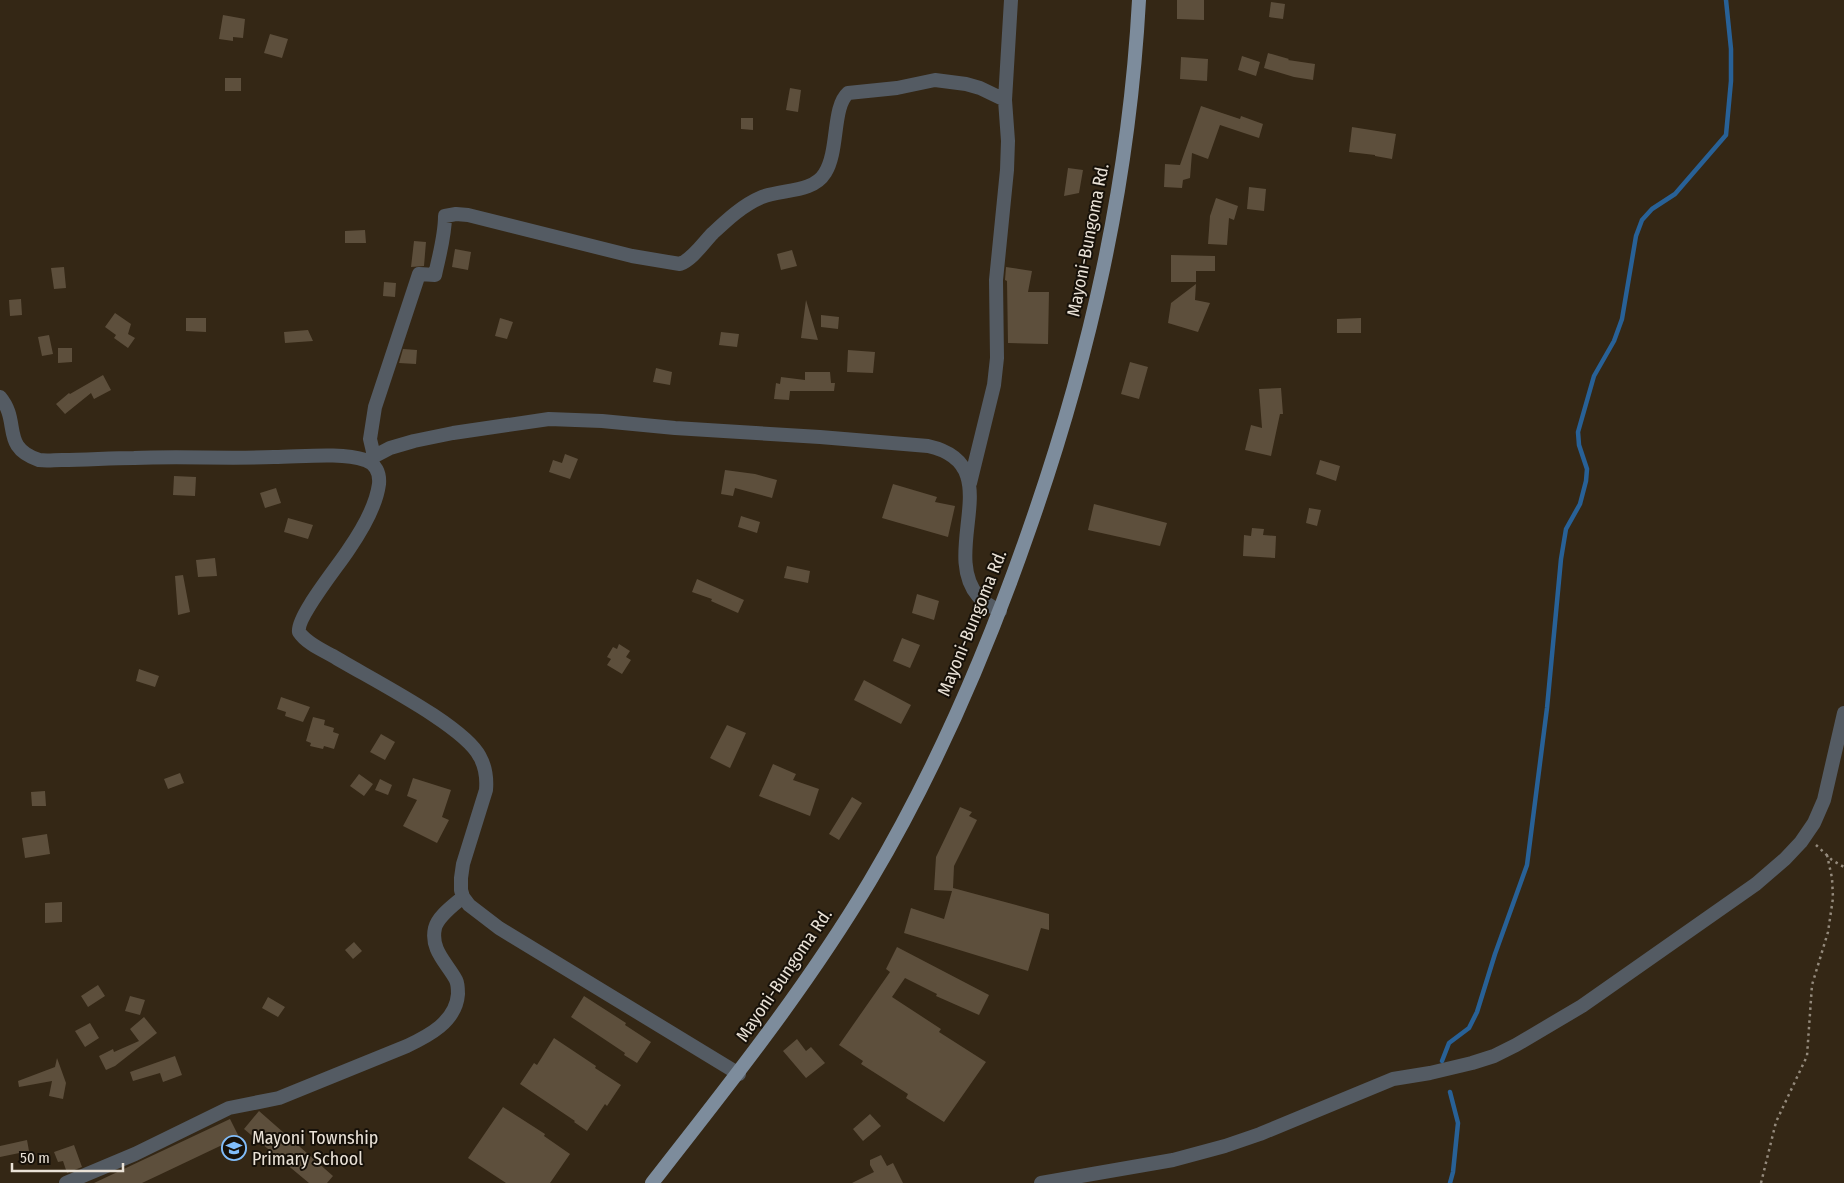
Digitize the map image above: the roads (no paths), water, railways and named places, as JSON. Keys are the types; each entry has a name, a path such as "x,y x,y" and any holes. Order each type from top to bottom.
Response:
{"main road":[{"name":"Mayoni-Bungoma Rd.","path":"652,1183 738,1074 817,964 874,873 937,755 982,658 1037,508 1066,420 1098,298 1113,221 1132,95 1139,0"}],"street":[{"path":"970,486 994,385 997,358 996,280 1007,170 1008,141 1005,100 1011,0"},
{"path":"738,1074 499,928 469,905 462,897 460,878 486,790 487,778 480,756 470,744 450,727 301,636 298,629 305,613 350,548 372,509 380,479 370,458 370,439 376,407 419,274 435,275 445,228 445,216 456,214 468,215 632,256 680,264 690,258 732,216 749,204 764,196 814,184 823,176 831,162 841,102 848,93 897,88 935,80 973,86 1005,100"},
{"path":"0,397 9,412 18,448 39,460 228,459 324,456 370,458 390,448 453,433 549,419 572,419 684,429 830,438 928,446 943,449 954,455 961,462 967,473 970,486 965,558 966,570 978,596 1000,611"},
{"path":"1041,1183 1173,1160 1225,1146 1260,1134 1393,1079 1472,1063 1516,1045 1582,1006 1756,884 1785,858 1814,823 1824,800 1844,713"},
{"path":"66,1183 135,1154 229,1108 279,1098 426,1037 446,1021 455,1008 458,988 455,979 436,949 435,926 462,897"}],"waterway":[{"path":"1442,1061 1449,1043 1469,1028 1477,1012 1495,954 1527,865 1547,708 1561,559 1566,529 1580,504 1586,481 1587,469 1579,445 1578,432 1594,376 1614,341 1622,319 1636,236 1642,220 1652,209 1675,194 1726,135 1731,81 1731,49 1726,0"},
{"path":"1450,1092 1458,1123 1453,1172 1450,1183"}],"place":[{"name":"Mayoni Township Primary School","path":"234,1148"}]}
